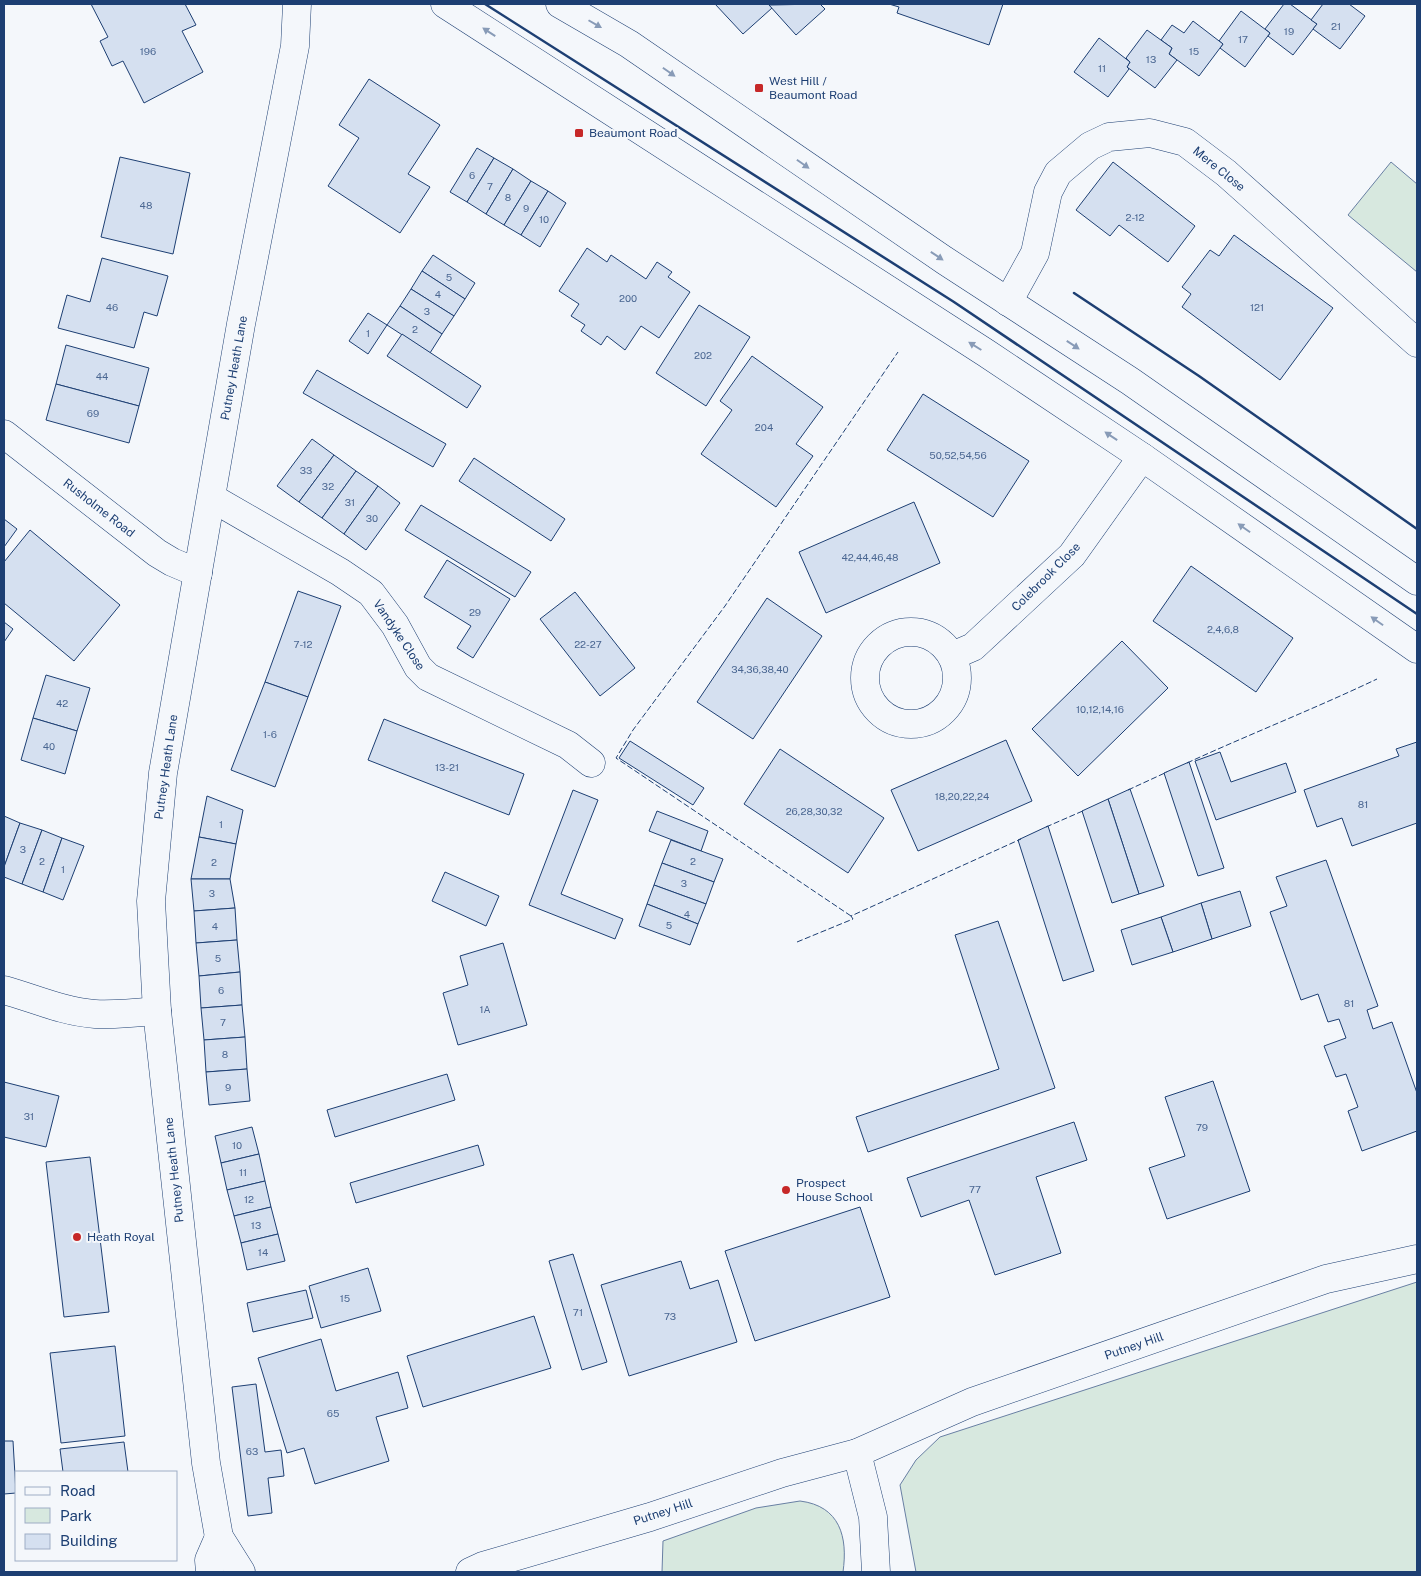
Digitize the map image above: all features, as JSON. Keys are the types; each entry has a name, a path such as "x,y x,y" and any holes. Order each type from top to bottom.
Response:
{"main road":[{"name":"Putney Heath Lane","path":"241,1572 219,1538 206,1463 157,1011 151,901 163,774 241,324 295,46 297,4"},
{"path":"446,4 986,353 1142,457 1417,649"},
{"path":"560,4 629,44 1008,302 1130,381 1417,581"},
{"name":"Mere Close","path":"1008,302 1035,252 1048,192 1058,172 1090,146 1110,137 1150,133 1185,142 1226,173 1417,343"},
{"name":"Rusholme Road","path":"4,434 157,553 172,562 198,573"},
{"name":"Colebrook Close","path":"952,656 973,647 1072,554 1142,457"},
{"name":"Vandyke Close","path":"212,498 340,572 371,593 394,626 418,667 428,677 568,745 591,763"},
{"path":"4,990 93,1014 157,1011"},
{"name":"Putney Hill","path":"470,1572 483,1566 644,1518 782,1473 857,1452 972,1402 1326,1279 1417,1259"},
{"path":"857,1452 873,1516 876,1572"},
{"path":"210,1572 209,1560 219,1538"}],"green space":[{"path":"1391,162 1417,184 1417,272 1348,215"},
{"path":"1417,1282 1417,1572 916,1572 900,1485 916,1460 940,1437"},
{"path":"800,1501 814,1504 833,1516 842,1535 844,1547 843,1572 662,1572 663,1541 756,1508"}],"building":[{"path":"91,4 185,4 196,25 182,31 203,72 144,103 123,61 112,66 100,41 108,37"},
{"path":"715,4 768,4 772,8 743,34"},
{"path":"820,4 825,9 796,35 769,5"},
{"path":"889,4 1003,4 989,45 897,13 899,7"},
{"path":"1284,4 1290,4 1317,24 1293,55 1268,36 1270,33 1265,29"},
{"path":"1323,4 1349,4 1365,16 1340,49 1313,29 1317,24 1311,20"},
{"path":"1241,11 1270,33 1245,67 1220,48 1223,44 1219,41"},
{"path":"1193,21 1223,44 1199,76 1169,54 1172,48 1161,40 1172,25 1184,33"},
{"path":"1147,30 1172,48 1169,54 1177,60 1155,88 1127,67 1130,62 1126,58"},
{"path":"1099,38 1130,62 1127,67 1129,69 1108,97 1074,72"},
{"path":"369,79 440,125 408,174 430,187 400,233 328,186 359,138 339,125"},
{"path":"477,148 494,158 467,202 450,192"},
{"path":"120,157 190,173 173,254 101,237"},
{"path":"494,158 513,169 486,214 467,202"},
{"path":"1113,162 1195,226 1168,262 1119,225 1110,236 1076,210"},
{"path":"513,169 531,181 504,225 486,214"},
{"path":"531,181 548,191 521,235 504,225"},
{"path":"548,191 566,203 540,247 521,235"},
{"path":"1234,235 1333,308 1280,380 1182,307 1191,294 1182,287 1210,250 1219,256"},
{"path":"587,248 607,262 611,255 646,279 657,262 672,272 668,277 690,292 659,338 641,326 625,350 607,336 601,345 581,331 585,325 571,316 579,304 559,291"},
{"path":"433,255 475,283 465,299 422,271"},
{"path":"102,258 168,276 157,316 144,312 134,348 58,328 67,295 90,302"},
{"path":"422,271 465,299 454,316 411,289"},
{"path":"411,289 454,316 442,334 400,306"},
{"path":"699,305 750,337 706,406 656,373"},
{"path":"400,306 442,334 430,353 387,325"},
{"path":"368,313 387,325 368,354 349,341"},
{"path":"402,334 481,386 467,408 387,356"},
{"path":"66,345 149,368 139,406 56,384"},
{"path":"752,356 823,407 796,444 813,456 776,507 701,454 732,410 720,401"},
{"path":"317,370 446,444 433,467 303,393"},
{"path":"56,384 139,406 129,443 46,420"},
{"path":"923,394 1029,461 993,517 887,450"},
{"path":"312,439 334,455 299,502 277,486"},
{"path":"334,455 356,471 322,518 299,502"},
{"path":"474,458 565,519 551,541 459,481"},
{"path":"356,471 378,486 344,534 322,518"},
{"path":"378,486 400,503 366,550 344,534"},
{"path":"914,502 940,563 826,613 799,552"},
{"path":"421,505 531,572 515,597 405,530"},
{"path":"4,519 17,529 4,547"},
{"path":"30,530 120,605 74,661 4,603 4,562"},
{"path":"447,560 510,599 473,658 457,648 471,626 424,597"},
{"path":"1191,566 1293,638 1256,692 1153,621"},
{"path":"298,591 341,606 308,697 265,682"},
{"path":"575,592 635,668 600,696 540,619"},
{"path":"767,598 822,636 753,739 697,702"},
{"path":"4,622 13,629 4,642"},
{"path":"1122,641 1168,688 1078,776 1032,729"},
{"path":"46,675 90,688 77,731 33,718"},
{"path":"265,682 308,697 275,787 231,770"},
{"path":"33,718 77,731 65,774 21,760"},
{"path":"384,719 524,774 509,815 368,760"},
{"path":"1006,740 1032,801 918,851 891,790"},
{"path":"630,741 704,788 693,805 619,758"},
{"path":"1417,742 1417,823 1352,846 1342,818 1317,827 1304,790 1399,756 1396,749"},
{"path":"780,749 884,818 848,873 744,804"},
{"path":"1220,752 1231,782 1286,763 1296,792 1216,820 1195,761"},
{"path":"1189,762 1224,868 1198,876 1164,773"},
{"path":"1130,789 1164,886 1139,894 1108,799"},
{"path":"573,790 598,800 561,894 623,919 615,939 529,905"},
{"path":"207,796 243,810 236,844 199,837"},
{"path":"1108,799 1139,894 1112,903 1082,811"},
{"path":"657,811 708,831 701,851 649,831"},
{"path":"4,816 20,823 4,867"},
{"path":"20,823 42,830 22,884 4,877 4,867"},
{"path":"1048,826 1094,971 1063,981 1018,840"},
{"path":"42,830 62,838 43,892 22,884"},
{"path":"199,837 236,844 230,879 191,879"},
{"path":"62,838 84,846 63,900 43,892"},
{"path":"671,840 723,859 714,882 662,863"},
{"path":"1326,860 1378,1006 1367,1010 1373,1029 1392,1022 1417,1093 1417,1131 1362,1151 1348,1111 1358,1107 1346,1074 1336,1077 1324,1046 1346,1038 1339,1019 1328,1022 1318,994 1301,1000 1270,912 1287,906 1276,877"},
{"path":"662,863 714,882 706,904 654,885"},
{"path":"445,872 499,896 486,926 432,901"},
{"path":"191,879 230,879 235,908 194,911"},
{"path":"654,885 706,904 698,924 647,904"},
{"path":"1240,891 1251,926 1212,939 1201,903"},
{"path":"1201,903 1212,939 1173,952 1161,917"},
{"path":"647,904 698,924 690,945 639,926"},
{"path":"235,908 237,940 196,943 194,911"},
{"path":"1161,917 1173,952 1132,965 1121,930"},
{"path":"998,921 1055,1088 868,1152 856,1117 999,1069 955,935"},
{"path":"237,940 240,972 199,976 196,943"},
{"path":"503,943 527,1025 458,1045 443,993 468,985 460,956"},
{"path":"240,972 242,1005 201,1008 199,976"},
{"path":"242,1005 245,1037 204,1040 201,1008"},
{"path":"245,1037 247,1069 206,1072 204,1040"},
{"path":"247,1069 250,1101 209,1105 206,1072"},
{"path":"447,1074 455,1100 335,1137 327,1110"},
{"path":"1213,1081 1250,1191 1167,1219 1149,1168 1185,1156 1165,1097"},
{"path":"4,1082 59,1096 46,1147 4,1137"},
{"path":"1074,1122 1087,1160 1036,1177 1061,1253 995,1275 969,1200 921,1217 907,1178"},
{"path":"252,1127 259,1154 221,1163 215,1136"},
{"path":"478,1145 484,1165 356,1203 350,1183"},
{"path":"259,1154 265,1181 227,1190 221,1163"},
{"name":"Heath Royal","path":"90,1157 109,1312 64,1317 46,1162"},
{"path":"265,1181 271,1207 234,1216 227,1190"},
{"path":"271,1207 278,1234 241,1243 234,1216"},
{"path":"860,1207 890,1297 755,1341 725,1251"},
{"path":"278,1234 285,1261 247,1270 241,1243"},
{"path":"573,1254 607,1362 582,1370 549,1261"},
{"path":"681,1261 690,1289 718,1280 737,1342 629,1376 601,1285"},
{"path":"368,1268 381,1311 321,1328 309,1286"},
{"path":"306,1290 313,1318 253,1332 247,1303"},
{"path":"534,1316 551,1368 423,1407 407,1356"},
{"path":"321,1339 336,1391 398,1372 408,1408 376,1417 389,1461 315,1484 304,1448 287,1453 258,1358"},
{"path":"115,1346 125,1436 61,1443 50,1353"},
{"path":"256,1384 265,1452 281,1450 284,1476 268,1478 272,1513 248,1516 232,1387"},
{"path":"4,1441 13,1441 15,1493 4,1494"},
{"path":"124,1442 128,1471 63,1471 60,1449"}],"fence":[{"path":"851,916 616,758 633,730 725,606 898,352"},
{"path":"1187,763 1377,679"},
{"path":"1128,790 1167,772"},
{"path":"1046,827 1085,810"},
{"path":"797,942 853,919 851,916 1021,839"}],"wall":[{"path":"485,4 954,302 1417,614"},
{"path":"1074,293 1199,376 1417,529"}],"place":[{"name":"West Hill / Beaumont Road","path":"759,88"},
{"name":"Beaumont Road","path":"579,133"},
{"name":"Prospect House School","path":"786,1190"},
{"name":"Heath Royal","path":"77,1237"}]}
